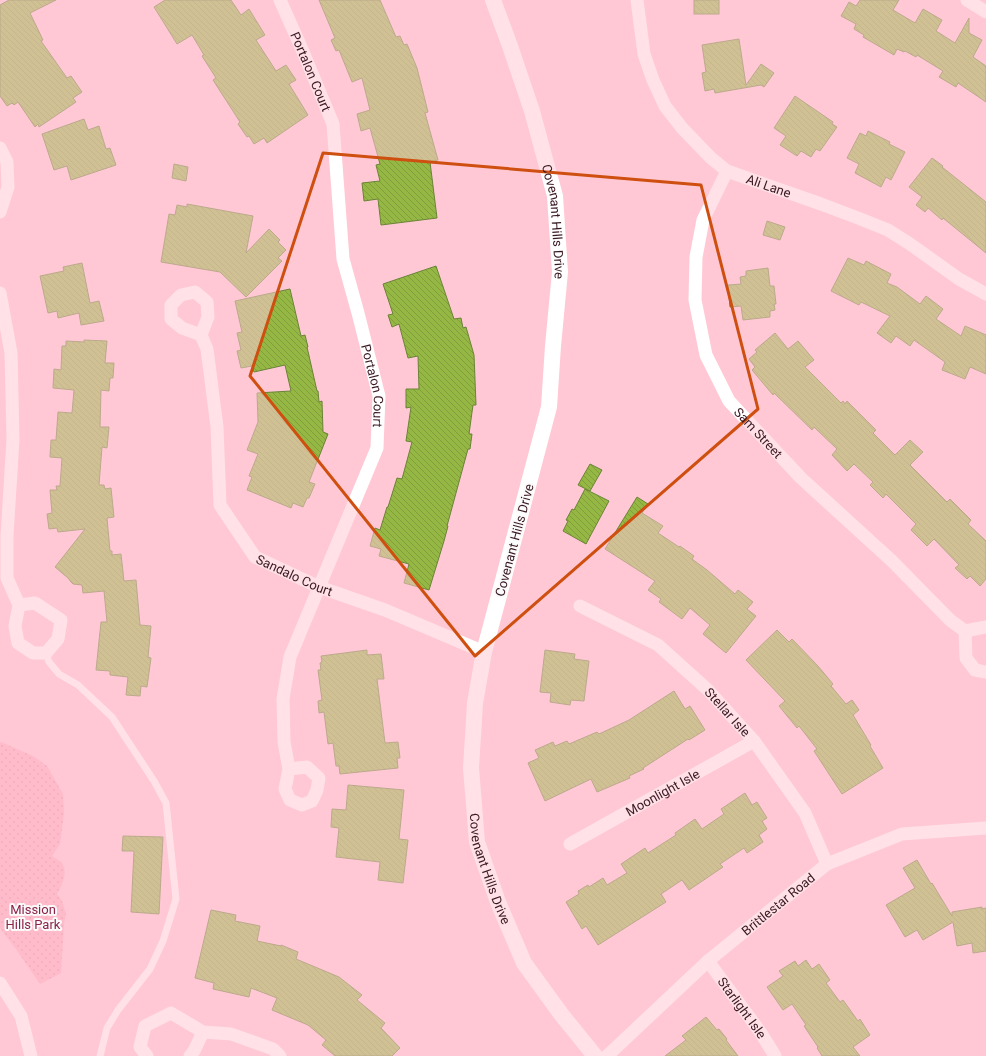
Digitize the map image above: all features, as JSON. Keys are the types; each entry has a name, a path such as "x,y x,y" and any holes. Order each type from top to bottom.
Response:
{"street":[{"name":"Portalon Court","path":"280,0 333,124 343,259 378,396 377,448 290,657 283,699 284,742 289,769"},
{"name":"Covenant Hills Drive","path":"493,0 532,111 554,196 560,272 553,346 550,407 484,652 475,703 471,768 477,842 498,902 524,963 561,1014 595,1056"},
{"name":"Ali Lane","path":"637,0 644,54 653,80 665,106 697,145 711,158 727,171 821,204 888,230 959,279 986,294"},
{"path":"967,0 986,12"},
{"path":"0,148 7,162 8,187 0,212"},
{"name":"Sam Street","path":"727,171 703,220 696,257 695,300 706,355 729,401 801,478 892,562 950,620 965,631"},
{"path":"0,293 10,353 13,439 6,536 7,578 19,605 15,626 18,643 33,653 46,653 58,639 61,620 35,604 19,605"},
{"name":"Sandalo Court","path":"201,336 206,349 217,427 220,505 255,557 319,587 385,610 484,652"},
{"name":"Stellar Isle","path":"580,606 658,645 708,690 754,741 805,812 827,864"},
{"path":"986,627 965,631 966,658 975,670 986,672"},
{"name":"Moonlight Isle","path":"570,844 754,741"},
{"name":"Brittlestar Road","path":"607,1056 708,961 827,864 902,834 986,828"},
{"name":"Starlight Isle","path":"708,961 761,1033 774,1056"},
{"path":"0,982 21,1016 31,1056"},
{"path":"147,1056 140,1047 145,1026 171,1013 204,1032 231,1034 273,1049 280,1056"},
{"path":"190,1056 204,1032"}],"lane":[{"path":"46,653 49,662 59,674 78,685 112,716 154,781 166,803 176,899 163,941 150,969 118,1010 107,1028 100,1056"}],"highlighted area":[{"path":"323,153 701,185 758,409 475,656 250,376"}],"green space":[{"name":"Mission Hills Park","path":"1,742 33,756 47,766 63,794 64,813 60,844 52,856 61,862 65,874 57,894 62,901 66,914 61,973 40,984 0,928"}],"building":[{"path":"9,0 56,0 30,13 43,40 41,41 67,78 71,76 82,92 73,98 76,102 39,127 38,124 35,127 18,102 14,105 12,103 7,106 0,96 0,5"},
{"path":"165,0 231,0 241,15 249,9 265,35 256,40 276,71 286,65 296,80 289,84 308,115 267,143 264,138 254,144 238,124 240,122 213,80 216,78 202,56 204,55 192,35 177,44 154,7"},
{"path":"319,0 380,0 396,37 400,36 404,45 407,44 417,68 428,112 425,113 438,160 430,162 437,218 381,225 378,199 364,201 362,183 380,181 376,165 380,164 370,128 361,131 357,114 370,110 362,78 352,82 339,50 336,51 331,40 335,38"},
{"path":"694,0 719,0 719,14 694,14"},
{"path":"860,0 899,0 893,10 915,23 923,9 942,20 936,31 955,43 969,18 969,33 982,40 973,57 986,66 986,102 958,83 956,87 939,77 943,71 917,55 916,57 905,51 904,52 897,49 894,55 863,37 864,35 854,29 856,24 841,16 849,2 856,6"},
{"path":"739,39 746,85 761,64 774,73 764,87 761,85 715,93 714,89 705,91 702,73 706,72 702,45"},
{"path":"795,96 833,122 832,124 837,127 820,151 816,149 811,157 801,151 797,156 780,145 786,136 774,128"},
{"path":"84,119 88,130 99,126 106,149 110,148 116,165 71,180 67,166 54,170 42,134"},
{"path":"868,131 890,142 889,144 905,152 891,180 886,177 881,187 855,173 859,164 847,158 860,133 866,136"},
{"path":"932,158 986,202 986,253 943,218 942,220 928,208 925,212 916,205 922,197 909,187"},
{"path":"174,164 188,167 186,181 172,178"},
{"path":"187,204 253,216 246,253 269,229 280,240 278,242 286,250 278,258 282,261 246,297 220,272 161,262 169,214 175,215 177,205 187,207"},
{"path":"767,221 785,227 780,240 763,235"},
{"path":"848,258 864,265 866,261 891,274 887,283 897,287 920,304 926,296 943,309 936,319 961,336 965,326 986,335 986,374 970,367 965,379 942,370 945,362 914,340 910,346 896,336 891,343 877,333 890,316 861,302 859,305 831,291"},
{"path":"82,263 90,303 99,301 104,321 81,325 79,313 58,318 57,311 48,313 40,276 64,271 63,267"},
{"path":"436,266 454,319 461,318 463,328 466,327 474,355 476,405 473,405 469,434 472,434 470,449 468,449 444,541 429,590 404,583 409,564 379,556 381,549 370,546 375,528 380,530 397,478 402,479 412,442 406,441 411,407 406,408 406,389 419,389 418,356 408,358 399,324 392,327 388,315 393,314 383,284"},
{"path":"768,268 770,286 774,286 776,304 774,304 775,310 770,311 770,317 743,320 741,306 730,307 728,285 741,284 740,277 746,276 746,271"},
{"path":"290,289 301,336 305,335 318,391 319,402 322,401 323,432 328,434 309,482 315,484 309,498 307,498 303,507 293,503 291,508 247,490 252,477 249,476 258,454 247,450 258,422 257,393 291,391 285,365 254,372 252,366 241,368 237,351 241,350 237,333 242,332 235,301"},
{"path":"775,333 788,349 798,341 814,360 805,367 841,403 843,401 845,404 847,401 876,430 873,433 895,455 910,440 923,452 910,465 947,502 950,499 971,520 968,524 986,541 986,579 980,586 970,576 967,579 955,568 959,565 934,539 927,546 911,530 916,524 886,494 883,498 870,485 873,482 854,464 847,471 832,455 837,449 814,427 812,430 774,393 773,395 752,370 755,367 749,359 757,352 755,350"},
{"path":"84,340 107,341 105,363 114,363 113,378 110,378 109,391 101,390 100,427 109,427 107,448 102,447 99,485 104,485 105,489 111,488 114,517 107,518 110,551 112,551 112,555 121,554 124,581 136,580 140,625 151,626 148,657 151,658 147,687 141,686 140,696 126,695 128,677 110,675 110,671 96,670 101,622 107,622 104,591 83,593 82,585 73,584 55,567 85,529 58,532 57,528 49,529 47,514 52,513 50,490 57,490 56,486 60,486 62,458 50,457 51,440 56,440 58,412 72,413 74,390 53,388 54,369 61,370 62,346 66,346 66,341 84,342"},
{"path":"590,464 602,470 590,491 578,485"},
{"path":"585,489 609,501 586,544 563,531 568,521 566,520 572,509 574,510"},
{"path":"637,497 648,504 642,513 663,526 658,533 694,556 692,559 735,594 738,590 753,602 747,609 756,616 726,653 703,634 710,625 690,608 682,619 659,602 661,599 648,590 655,581 605,549"},
{"path":"777,630 789,642 792,639 818,666 833,684 831,686 846,704 852,700 859,710 853,715 883,768 842,794 814,751 817,749 799,726 797,728 779,706 785,701 746,660"},
{"path":"367,650 367,655 381,654 384,679 377,679 385,743 398,742 400,758 397,758 398,768 340,774 339,766 336,766 333,743 328,744 324,712 319,713 318,701 322,700 318,670 321,670 321,656"},
{"path":"545,650 575,654 574,659 589,661 584,701 571,700 570,705 550,702 551,693 540,692"},
{"path":"674,691 685,709 690,706 705,730 689,740 688,739 643,768 644,769 629,776 630,778 597,792 591,779 545,801 528,763 539,758 535,750 553,742 555,746 567,741 569,744 597,732 599,734 629,720"},
{"path":"348,785 404,790 399,839 408,840 403,883 378,880 380,862 336,857 339,828 331,827 332,809 346,810"},
{"path":"745,793 752,805 757,802 767,818 762,821 767,829 759,835 763,842 747,853 744,848 720,864 723,867 689,890 682,880 661,894 666,902 598,945 586,926 582,929 566,902 579,894 578,891 588,885 589,887 603,878 607,885 627,873 621,864 645,848 648,853 676,835 675,833 695,819 702,829 724,814 721,809"},
{"path":"123,836 163,837 159,914 131,912 134,851 122,851"},
{"path":"917,860 952,916 952,912 982,907 982,909 986,908 986,951 973,953 972,943 957,946 953,922 923,940 917,930 905,937 886,905 915,888 903,868"},
{"path":"211,910 236,915 235,921 260,926 257,941 281,945 298,952 296,959 339,977 362,995 357,1000 385,1023 381,1028 400,1048 392,1056 335,1056 322,1045 326,1040 308,1025 272,1010 277,998 251,988 249,997 213,989 214,983 195,978"},
{"path":"806,960 812,969 819,964 830,980 826,983 840,1002 843,1000 858,1021 860,1019 870,1035 853,1047 860,1056 822,1056 817,1048 818,1047 804,1026 806,1025 792,1004 783,1010 767,987 783,976 779,971 795,961 798,966"},
{"path":"706,1017 717,1030 719,1029 738,1056 665,1056 686,1040 682,1036"}]}
